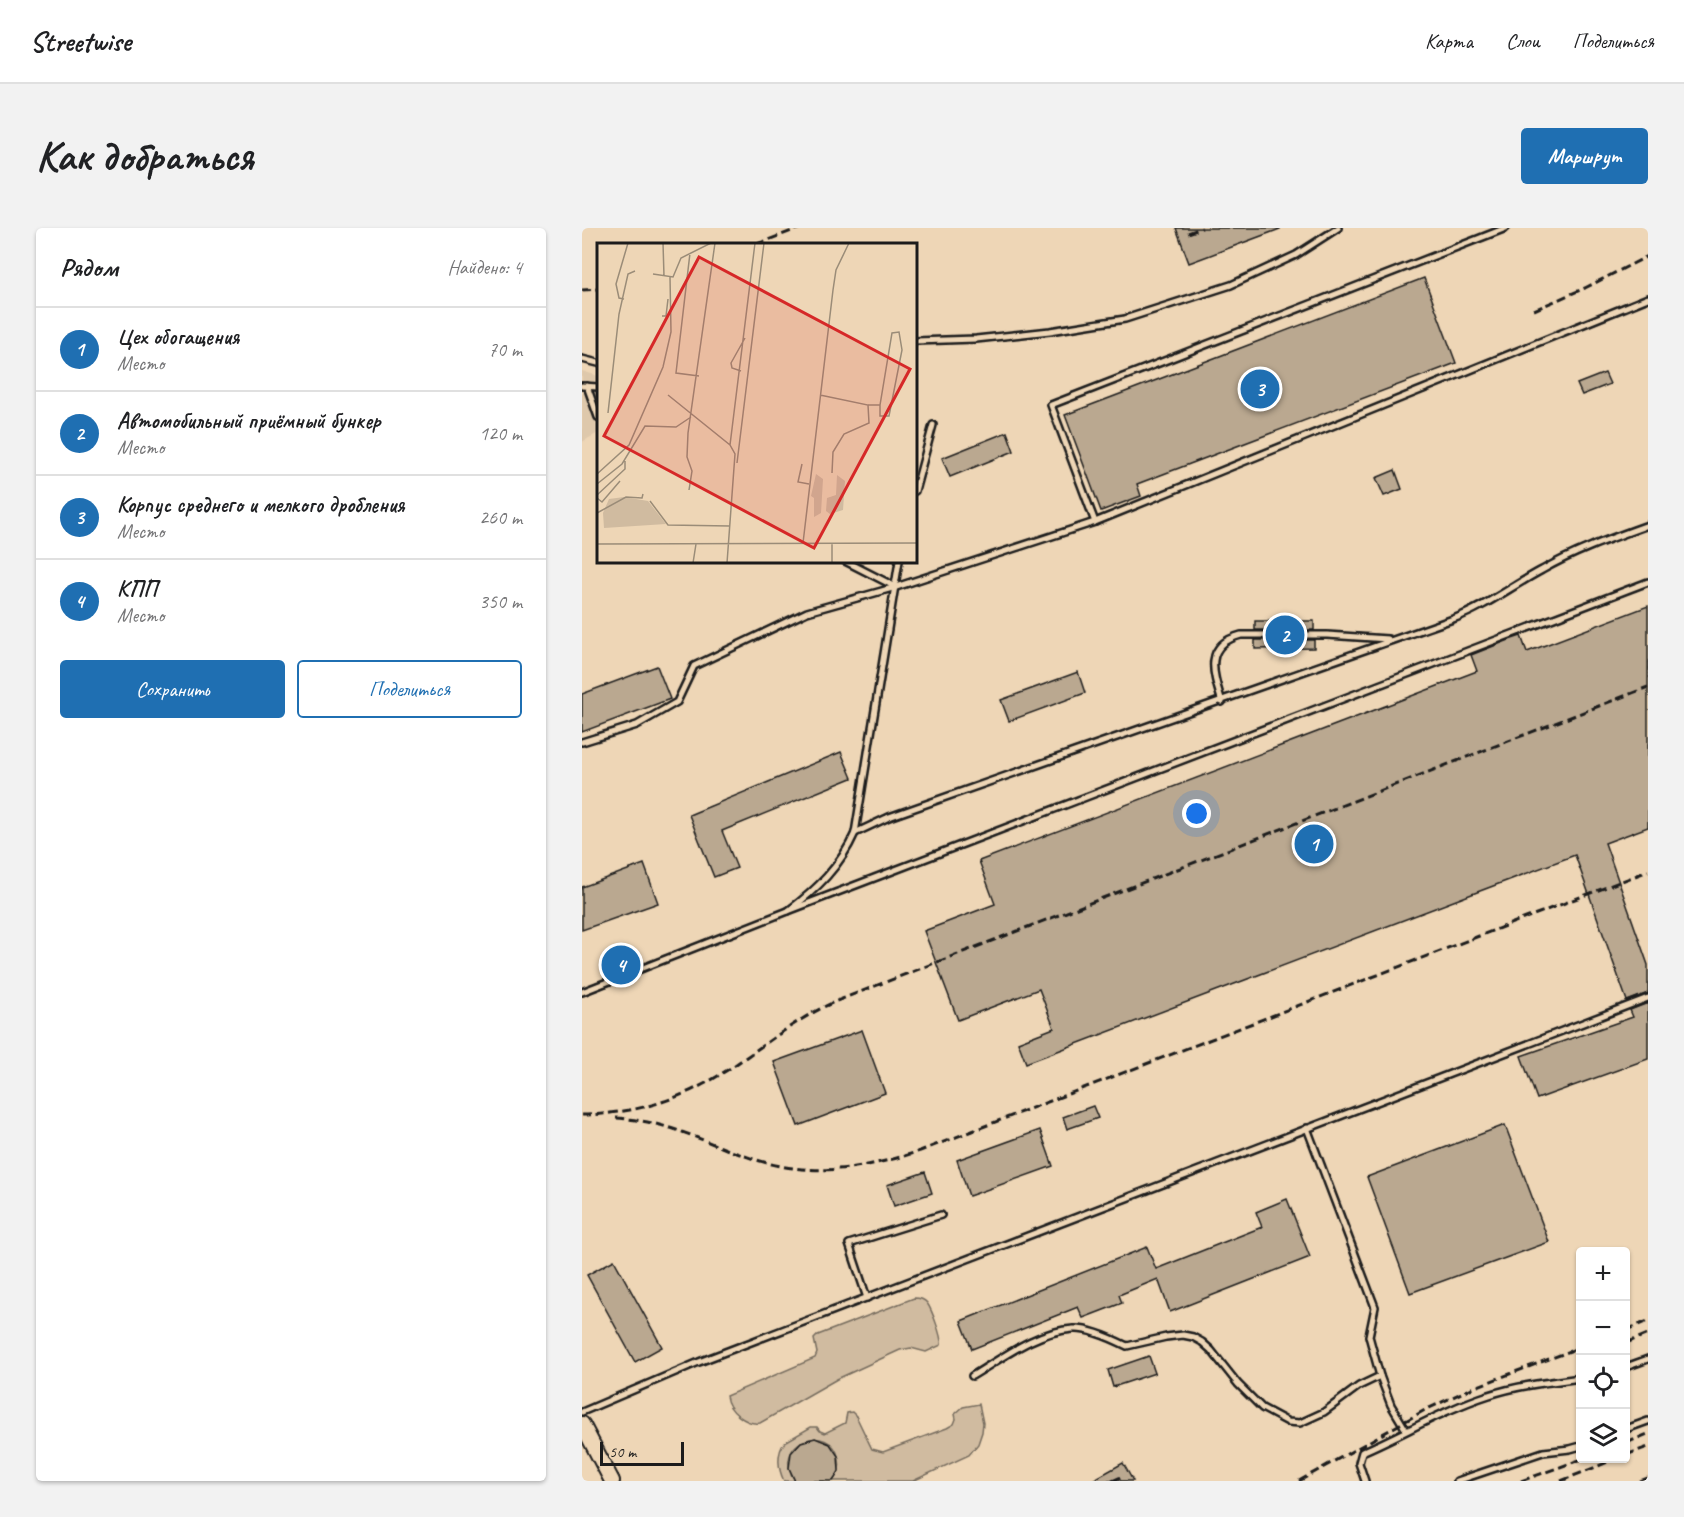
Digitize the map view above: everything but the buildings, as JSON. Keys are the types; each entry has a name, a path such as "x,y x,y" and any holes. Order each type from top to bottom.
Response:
{"main road":[{"path":"582,1424 612,1481"}],"lane":[{"path":"916,341 976,339 1050,331 1125,319 1231,285 1296,255 1338,228"},
{"path":"1095,522 1051,405 1506,228"},
{"path":"582,742 637,724 677,702 694,666 807,612 896,587 1095,522 1648,298"},
{"path":"582,360 597,363"},
{"path":"584,386 597,415"},
{"path":"916,486 933,424"},
{"path":"855,833 889,818 1222,702 1473,611 1561,559 1648,525"},
{"path":"847,562 896,587"},
{"path":"788,911 808,896 835,868 855,833 899,562"},
{"path":"582,992 1648,582"},
{"path":"1222,702 1214,673 1215,654 1221,646 1235,636 1241,634 1327,635 1393,640"},
{"path":"582,1412 699,1362 1648,998"},
{"path":"1307,1128 1375,1307 1369,1336 1390,1405 1406,1430"},
{"path":"867,1298 849,1244 941,1215"},
{"path":"972,1376 1043,1336 1075,1329 1109,1337 1127,1346 1183,1335 1202,1342 1262,1408 1288,1422 1300,1423 1324,1412 1359,1386 1380,1376"},
{"path":"1630,1366 1648,1359"},
{"path":"1365,1481 1359,1463 1362,1452 1406,1430 1488,1395 1512,1388 1576,1379"},
{"path":"1630,1428 1648,1421"},
{"path":"1457,1481 1543,1452 1576,1447"}],"shaded area":[{"path":"582,371 597,376 597,434 582,442"},
{"path":"914,1298 923,1300 929,1306 941,1345 926,1352 911,1348 900,1350 837,1379 760,1423 749,1422 738,1416 727,1402 726,1396 815,1358 817,1353 814,1339 818,1335"},
{"path":"979,1404 983,1423 982,1432 978,1444 969,1455 913,1481 833,1481 840,1465 834,1447 825,1440 815,1439 804,1441 795,1447 790,1456 789,1467 795,1481 784,1481 782,1476 779,1456 785,1442 811,1427 817,1427 825,1433 845,1423 847,1413 852,1412 856,1416 872,1449 883,1452 947,1428 954,1424 955,1414 963,1407"}],"railway":[{"path":"760,243 800,228"},
{"path":"1188,233 1202,228"},
{"path":"1534,310 1585,288 1648,256"},
{"path":"582,290 597,289"},
{"path":"582,1115 614,1113 646,1107 677,1097 706,1083 800,1020 834,1002 1648,687"},
{"path":"616,1118 671,1128 778,1166 819,1170 879,1163 920,1151 1648,871"},
{"path":"1630,1328 1648,1321"},
{"path":"1630,1341 1648,1334"},
{"path":"1299,1481 1425,1410 1470,1389 1576,1349"},
{"path":"1630,1441 1648,1434"},
{"path":"1630,1454 1648,1447"},
{"path":"1521,1481 1576,1461"},
{"path":"1561,1481 1606,1463"},
{"path":"1112,1481 1121,1477"},
{"path":"1640,1481 1648,1478"}],"place":[{"name":"Корпус среднего и мелкого дробления","path":"1260,389"},
{"name":"Автомобильный приёмный бункер","path":"1285,635"},
{"name":"Цех обогащения","path":"1314,844"},
{"name":"КПП","path":"621,965"}]}
